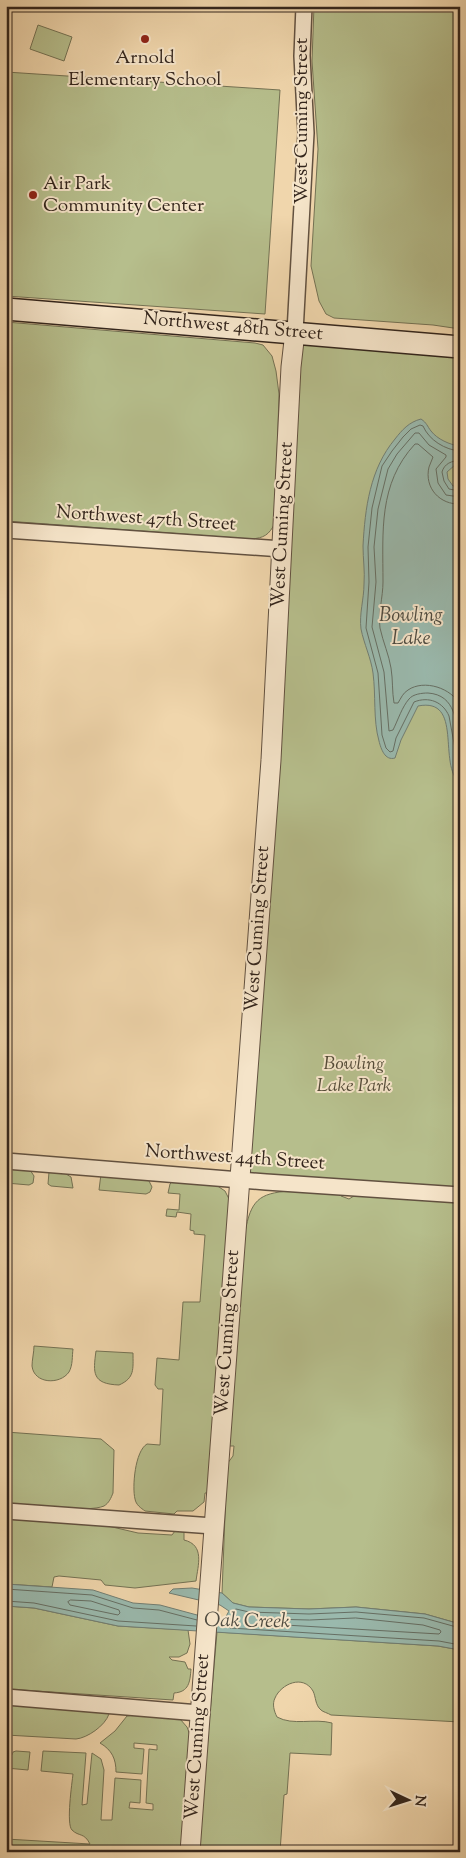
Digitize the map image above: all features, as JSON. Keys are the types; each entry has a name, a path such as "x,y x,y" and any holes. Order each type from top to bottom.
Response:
{"main road":[{"name":"Northwest 48th Street","path":"6,309 460,347"}],"street":[{"name":"West Cuming Street","path":"190,1852 202,1669 271,760 306,133 302,56 304,6"},
{"name":"Northwest 47th Street","path":"6,530 282,549"},
{"name":"Northwest 44th Street","path":"6,1161 460,1196"},
{"path":"6,1511 213,1526"},
{"path":"6,1697 199,1713"}],"green space":[{"path":"314,6 460,6 460,329 433,325 334,318 326,314 319,301 311,266 318,149 312,61"},
{"path":"38,25 72,37 64,61 30,49"},
{"path":"6,72 280,90 265,314 6,296"},
{"path":"6,322 263,345 272,356 279,394 275,523 271,530 263,537 251,539 6,521"},
{"name":"Bowling Lake Park","path":"295,332 460,347 460,1195 239,1179"},
{"path":"6,1167 30,1170 34,1176 33,1183 29,1185 6,1183"},
{"path":"66,1171 66,1174 71,1177 73,1188 51,1186 48,1184 49,1172"},
{"path":"101,1174 148,1179 152,1187 150,1192 146,1194 99,1190"},
{"path":"174,1180 216,1185 225,1191 230,1201 208,1493 205,1493 204,1502 193,1511 177,1511 174,1514 145,1511 136,1501 134,1486 137,1461 143,1448 147,1444 160,1445 163,1389 158,1389 155,1385 157,1358 179,1360 183,1302 200,1302 205,1235 194,1234 194,1231 190,1230 191,1214 177,1212 176,1217 166,1216 167,1209 179,1210 180,1194 168,1193 170,1184"},
{"path":"290,1191 338,1193 349,1199 357,1194 460,1201 460,1624 425,1614 356,1607 309,1609 249,1607 233,1603 222,1593 227,1464 233,1456 234,1446 229,1446 245,1232 250,1213 258,1201 270,1194"},
{"path":"34,1346 73,1349 69,1372 54,1381 48,1381 37,1376 32,1366"},
{"path":"96,1351 133,1353 133,1368 128,1379 119,1385 99,1380 95,1371"},
{"path":"6,1432 101,1439 114,1450 113,1493 110,1500 104,1506 85,1509 6,1503"},
{"path":"6,1519 108,1526 138,1533 172,1535 175,1531 184,1532 184,1540 195,1546 198,1551 199,1562 196,1581 135,1588 105,1585 101,1580 59,1576 54,1577 52,1587 6,1584"},
{"path":"6,1606 34,1608 118,1626 188,1630 190,1644 187,1653 179,1657 169,1657 172,1660 185,1662 188,1669 191,1669 188,1685 183,1691 174,1693 173,1700 6,1689"},
{"path":"217,1632 438,1646 460,1650 460,1722 331,1715 319,1708 313,1691 309,1686 298,1682 287,1685 278,1693 274,1700 277,1717 297,1722 318,1721 332,1723 331,1755 290,1753 287,1794 284,1795 280,1852 198,1852"},
{"path":"6,1703 105,1710 109,1714 100,1727 90,1734 76,1739 6,1735"},
{"path":"127,1716 180,1719 187,1727 190,1735 182,1852 6,1852 6,1839 90,1844 84,1836 72,1830 70,1826 73,1774 41,1771 43,1751 86,1753 82,1805 87,1804 92,1753 101,1759 104,1770 101,1820 112,1820 115,1778 141,1780 140,1803 130,1802 129,1808 153,1810 153,1804 146,1803 149,1749 157,1750 157,1745 134,1743 134,1748 144,1749 142,1774 116,1772 112,1755 100,1743 115,1731"},
{"path":"16,1751 30,1752 28,1770 6,1768 6,1755 12,1755"}],"water":[{"name":"Bowling Lake","path":"421,419 437,437 448,443 460,446 460,466 455,465 447,472 448,479 453,486 460,486 460,783 453,774 450,762 445,722 441,712 432,706 418,706 401,740 395,758 389,758 384,754 377,733 372,667 361,629 364,590 363,546 370,489 374,476 387,451 406,427"},
{"name":"Oak Creek","path":"6,1584 93,1590 133,1603 160,1605 223,1622 229,1611 220,1605 169,1593 173,1589 192,1588 222,1593 233,1603 249,1607 309,1609 356,1607 425,1614 460,1624 460,1650 438,1646 118,1626 34,1608 6,1606"}],"place":[{"name":"Arnold Elementary School","path":"145,39"},
{"name":"Air Park Community Center","path":"33,195"}]}
